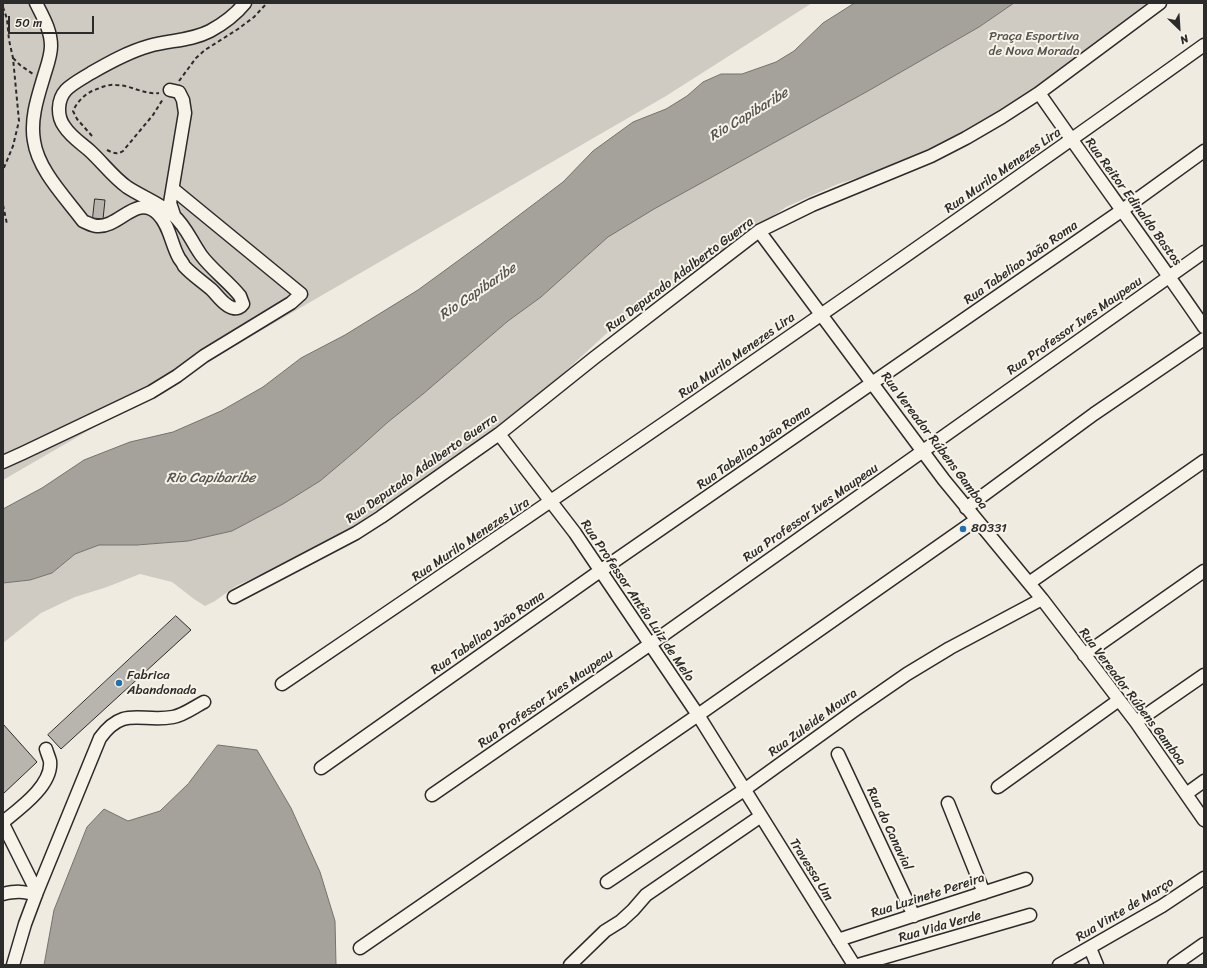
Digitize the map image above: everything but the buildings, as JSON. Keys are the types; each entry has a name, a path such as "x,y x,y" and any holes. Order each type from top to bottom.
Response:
{"street":[{"path":"36,3 48,28 51,47 49,60 35,110 34,141 37,153 49,177 83,221 90,225 108,225 125,214 139,208 153,210 166,226 178,256 185,266 232,308 242,305 243,301 225,279 200,254 189,232 183,225 174,215 160,205 126,186 114,176 89,150 68,132 62,124 59,116 59,108 61,98 65,91 112,60 149,46 193,38 210,31 226,21 245,3"},
{"name":"Rua Deputado Adalberto Guerra","path":"234,597 362,529 381,517 499,434 759,230 812,205 931,156 996,121 1038,93 1160,3"},
{"name":"Rua Murilo Menezes Lira","path":"282,684 551,502 822,315 1204,45"},
{"path":"170,90 179,92 183,100 185,113 170,203 174,215"},
{"name":"Rua Reitor Edinaldo Bastos","path":"1038,93 1204,327"},
{"name":"Rua Tabeliao João Roma","path":"321,768 600,571 1121,211 1204,151"},
{"path":"3,462 152,392 204,356 291,303 301,294 173,189"},
{"name":"Rua Vereador Rúbens Gamboa","path":"759,230 922,452 966,508 1042,598 1136,722 1204,820"},
{"name":"Rua Professor Ives Maupeau","path":"432,795 649,645 1204,252"},
{"path":"966,508 1094,414 1204,339"},
{"name":"Rua Professor Antão Luiz de Melo","path":"499,434 575,533 649,645 698,715 744,790"},
{"path":"1029,583 1204,461"},
{"path":"360,948 698,715 976,520"},
{"path":"1084,655 1204,572"},
{"name":"Rua Zuleide Moura","path":"607,882 744,790 907,674 950,648 1042,598"},
{"path":"1136,722 1204,674"},
{"path":"998,787 1119,700"},
{"path":"13,965 25,924 36,894 97,744 107,728 116,721 129,717 159,718 174,716 190,710 204,702"},
{"path":"36,894 3,823 38,792 48,777 50,763 46,749"},
{"name":"Rua do Canavial","path":"838,754 914,916"},
{"path":"1186,794 1204,781"},
{"name":"Travessa Um","path":"744,790 854,965"},
{"path":"948,803 984,893"},
{"path":"570,965 605,931 621,921 633,910 646,895 761,816"},
{"name":"Rua Vinte de Março","path":"1059,965 1162,906 1204,878"},
{"name":"Rua Luzinete Pereira","path":"838,940 1026,879"},
{"path":"3,894 25,892 36,894"},
{"name":"Rua Vida Verde","path":"858,965 1030,915"},
{"path":"1174,965 1204,944"},
{"path":"1090,948 1097,965"}],"path":[{"path":"105,150 113,153 123,151 153,115 170,90 177,84 196,58 205,50 254,18 268,3"},
{"path":"3,7 7,19 9,40 13,58 19,121 13,146 3,170"},
{"path":"95,139 77,119 73,111 76,104 86,94 106,86 118,84 153,94 170,90"},
{"path":"3,205 7,224"}],"green space":[{"path":"3,3 812,3 666,96 3,480"},
{"name":"Praça Esportiva de Nova Morada","path":"1014,3 1153,3 1019,103 893,167 838,184 786,207 606,334 546,389 487,435 329,543 236,586 215,601 205,606 172,582 140,574 107,587 75,597 41,613 3,643 3,583 30,580 52,573 75,554 99,545 142,545 188,541 232,531 283,504 320,481 508,321 541,297 608,237 654,209 868,91 979,27"}],"water":[{"name":"Rio Capibaribe","path":"1014,3 979,27 868,91 654,209 608,237 541,297 508,321 320,481 283,504 232,531 188,541 137,545 99,545 75,554 52,573 30,580 3,583 3,509 42,488 84,460 130,442 173,432 221,411 263,387 301,358 345,335 418,290 563,182 593,151 633,122 666,109 687,96 703,82 721,74 742,74 776,62 794,51 823,23 853,4"},
{"path":"218,745 257,750 291,808 320,872 335,921 336,965 44,965 54,910 87,827 104,809 128,821 160,811 188,784"}],"place":[{"name":"80331","path":"963,529"},
{"name":"Fabrica Abandonada","path":"119,683"}]}
